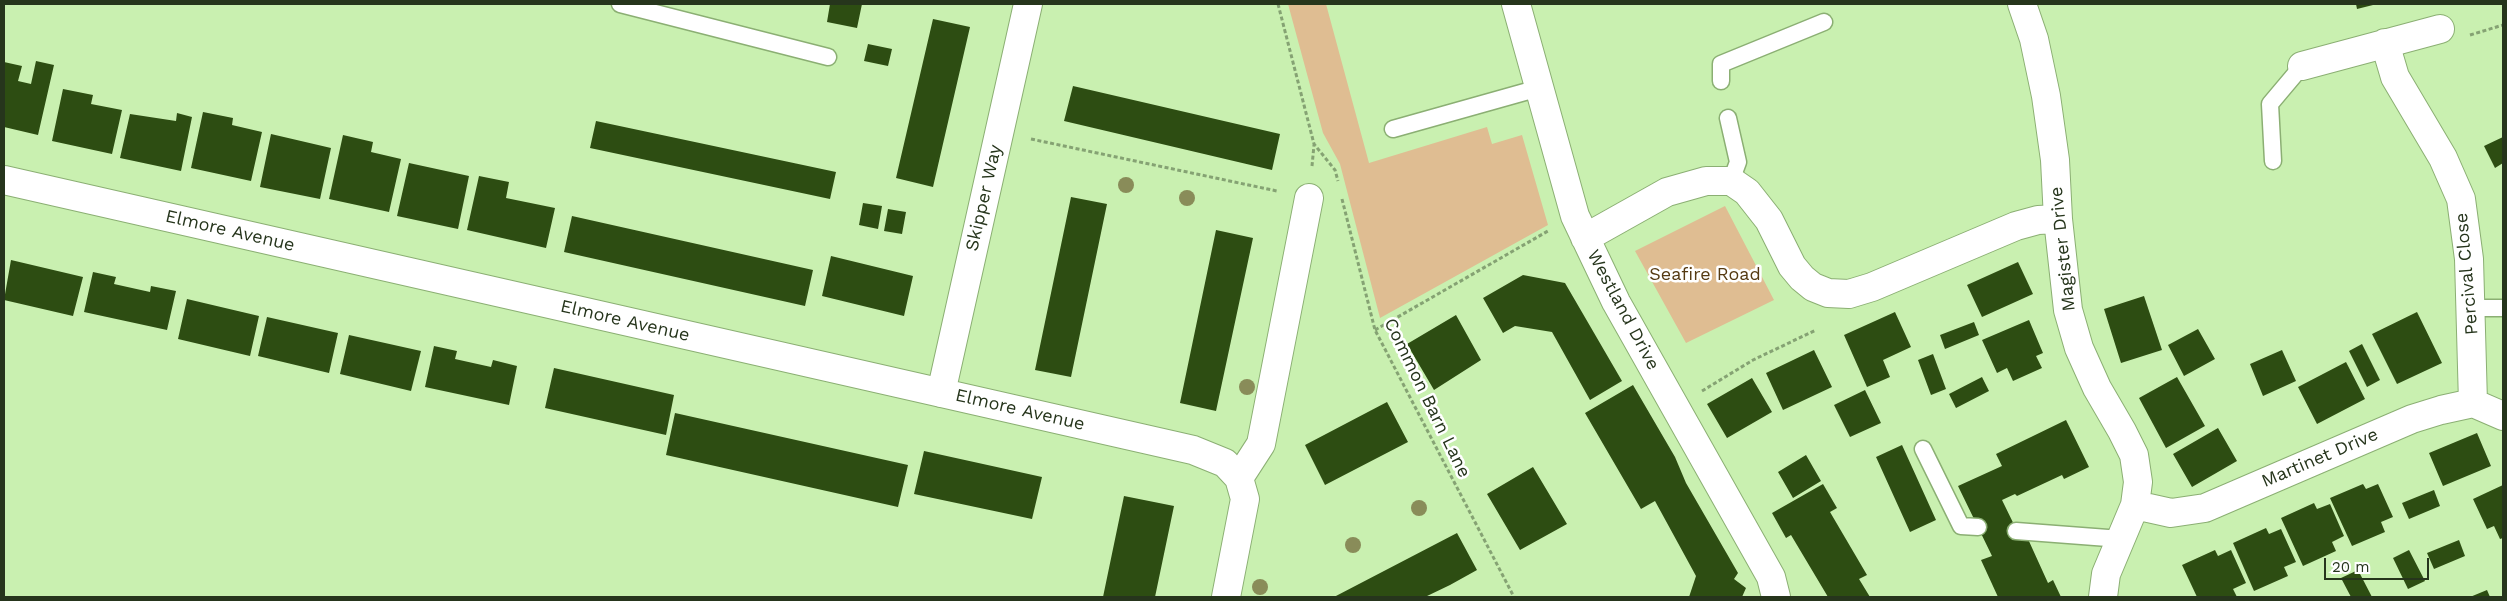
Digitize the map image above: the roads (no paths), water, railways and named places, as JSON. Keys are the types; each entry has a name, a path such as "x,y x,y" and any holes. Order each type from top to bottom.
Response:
{"street":[{"name":"Skipper Way","path":"941,393 1028,4"},
{"name":"Westland Drive","path":"1516,4 1580,227 1616,302 1771,577 1776,597"},
{"name":"Magister Drive","path":"2022,4 2034,39 2046,96 2055,160 2058,219 2068,310 2079,348 2093,380 2134,455 2138,482 2135,505 2106,574 2104,597"},
{"path":"2302,66 2440,29"},
{"name":"Percival Close","path":"2385,43 2395,77 2443,158 2461,199 2469,259 2473,402"},
{"name":"Elmore Avenue","path":"4,180 1193,450 1225,463 1239,478"},
{"path":"1580,227 1667,192 1706,181 1731,181 1747,192 1769,220 1792,266 1802,278 1813,287 1828,293 1849,294 1872,287 2016,226 2038,220 2058,219"},
{"path":"1226,597 1245,499 1239,478 1261,444 1309,198"},
{"path":"2473,402 2503,416"},
{"name":"Martinet Drive","path":"2135,505 2171,513 2205,508 2412,419 2473,402"}],"lane":[{"path":"624,4 828,57"},
{"path":"1721,82 1721,64 1824,22"},
{"path":"2273,161 2270,104 2302,66"},
{"path":"1393,129 1539,88"},
{"path":"1728,118 1738,162 1731,181"},
{"path":"2471,308 2503,308"},
{"path":"1923,449 1961,526 1978,527"},
{"path":"2016,530 2121,539"}],"park label":[{"name":"Seafire Road","path":"1705,275"}]}
